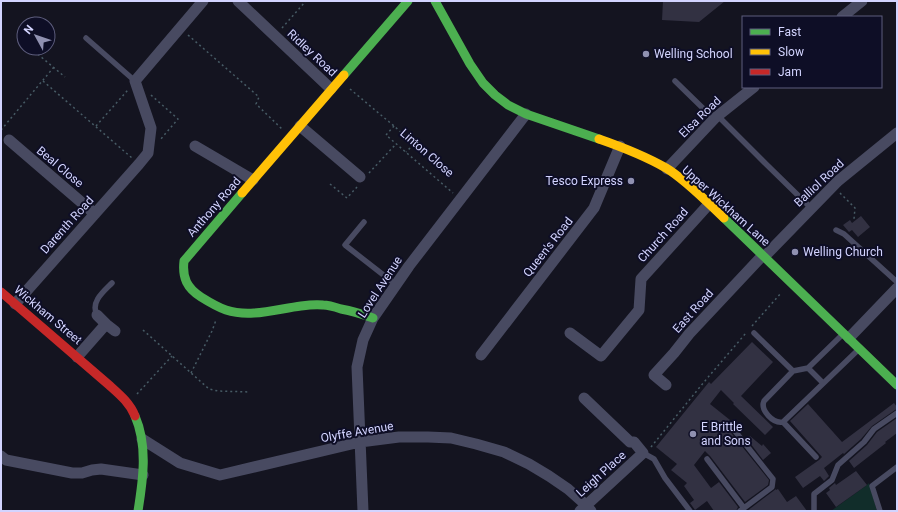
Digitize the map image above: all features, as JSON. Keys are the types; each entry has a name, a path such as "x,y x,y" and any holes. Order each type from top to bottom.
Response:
{"street":[{"path":"148,153 152,128 135,81 204,1"},
{"name":"Ridley Road","path":"238,1 331,89"},
{"name":"Anthony Road","path":"373,318 360,313 326,305 299,306 275,311 248,314 234,312 217,307 204,300 191,290 185,280 183,270 184,261 252,180 408,1"},
{"name":"Upper Wickham Lane","path":"435,1 470,64 483,83 508,105 526,114 620,146 667,169 709,204 897,385"},
{"path":"843,16 860,2"},
{"name":"Elsa Road","path":"667,169 716,118 753,88"},
{"name":"Lovel Avenue","path":"363,511 357,367 363,340 373,318 408,266 526,114"},
{"path":"300,126 360,177"},
{"name":"Balliol Road","path":"764,256 834,186 897,133"},
{"name":"Beal Close","path":"9,140 95,214"},
{"path":"195,146 252,180"},
{"name":"Queen's Road","path":"481,354 594,208 620,146"},
{"name":"Darenth Road","path":"15,304 148,153"},
{"name":"Church Road","path":"570,333 601,356 640,310 641,279 709,204"},
{"name":"East Road","path":"666,385 654,374 674,353 689,334 764,256"},
{"path":"846,336 897,288"},
{"name":"Wickham Street","path":"1,292 109,385 133,412 139,424 142,439 143,475 138,511"},
{"path":"97,315 116,331"},
{"name":"Wickham Street","path":"77,357 106,324"},
{"name":"Leigh Place","path":"584,398 630,442 634,442 644,453 586,509"},
{"name":"Olyffe Avenue","path":"142,439 180,463 220,475 360,442 398,437 451,438 504,452 536,468 568,489 586,509"},
{"path":"1,456 6,460 72,473 82,473 100,469 143,475"}],"lane":[{"path":"86,38 135,81"},
{"path":"675,81 812,208"},
{"path":"364,222 345,245 396,284"},
{"path":"836,230 844,234 897,282"},
{"path":"97,315 95,310 96,302 112,283"},
{"path":"754,333 793,371"},
{"path":"846,336 808,368 793,371 764,401 762,404 765,412 774,421 779,423 782,422 859,348"},
{"path":"808,368 823,383"},
{"path":"814,511 814,494 832,480 838,465 864,442 874,429 897,413"},
{"path":"782,422 816,457"},
{"path":"707,459 742,510 772,487 773,479 732,426"},
{"path":"644,453 654,459 665,478 690,511"},
{"path":"880,511 872,486 897,467"}],"path":[{"name":"Ridley Road","path":"275,36 306,1"},
{"path":"180,29 259,97 256,104 291,137"},
{"path":"40,56 65,77"},
{"path":"1,130 54,68"},
{"name":"Linton Close","path":"339,80 414,144 406,152"},
{"path":"43,81 139,164"},
{"path":"96,126 135,81"},
{"path":"148,153 178,119 151,95"},
{"name":"Linton Close","path":"394,126 386,135 460,199"},
{"path":"834,186 854,208 854,219"},
{"path":"644,453 650,448 704,382 790,282"},
{"path":"191,373 213,329"},
{"path":"143,330 210,389 218,391 250,392"},
{"path":"141,390 172,356"}],"green space":[{"path":"869,483 877,511 831,511 867,485"}],"building":[{"path":"663,1 725,1 699,22 662,20"},
{"path":"861,216 870,227 858,237 852,230 849,232 843,225 850,220 852,223"},
{"path":"752,342 773,362 741,396 773,427 765,435 733,404 734,403 721,390 710,404 730,420 727,423 728,429 769,480 768,485 745,502 705,451 694,465 711,488 719,482 738,507 736,511 714,511 707,501 695,510 690,503 694,500 684,486 687,483 671,470 677,464 656,447 709,382 711,384"},
{"path":"894,403 897,409 872,426 861,439 844,454 843,453 824,468 829,476 824,481 820,476 803,488 795,477 822,457 790,421 808,404 842,442"},
{"path":"897,418 897,433 854,468 849,461 867,445 877,432"},
{"path":"750,436 762,446 763,444 771,453 763,460 747,439"},
{"path":"856,471 867,485 836,507 826,493 835,483 836,485"},
{"path":"778,489 787,502 796,496 807,511 747,511"}],"traffic: fast":[{"path":"344,75 408,1"},
{"path":"435,1 470,64 483,83 495,95 508,105 526,114 599,139"},
{"path":"242,193 184,261 186,282 196,294 216,306 235,312 254,313 304,306 328,305 373,318"},
{"path":"724,218 897,385"},
{"path":"135,416 142,439 143,451 143,475 138,511"}],"traffic: slow":[{"path":"242,193 344,75"},
{"path":"599,139 633,152 674,173 724,218"}],"traffic: jam":[{"path":"1,292 117,392 127,403 135,416"}],"place":[{"name":"Welling School","path":"646,54"},
{"name":"Tesco Express","path":"631,181"},
{"name":"Welling Church","path":"795,252"},
{"name":"E Brittle and Sons","path":"693,434"}]}
